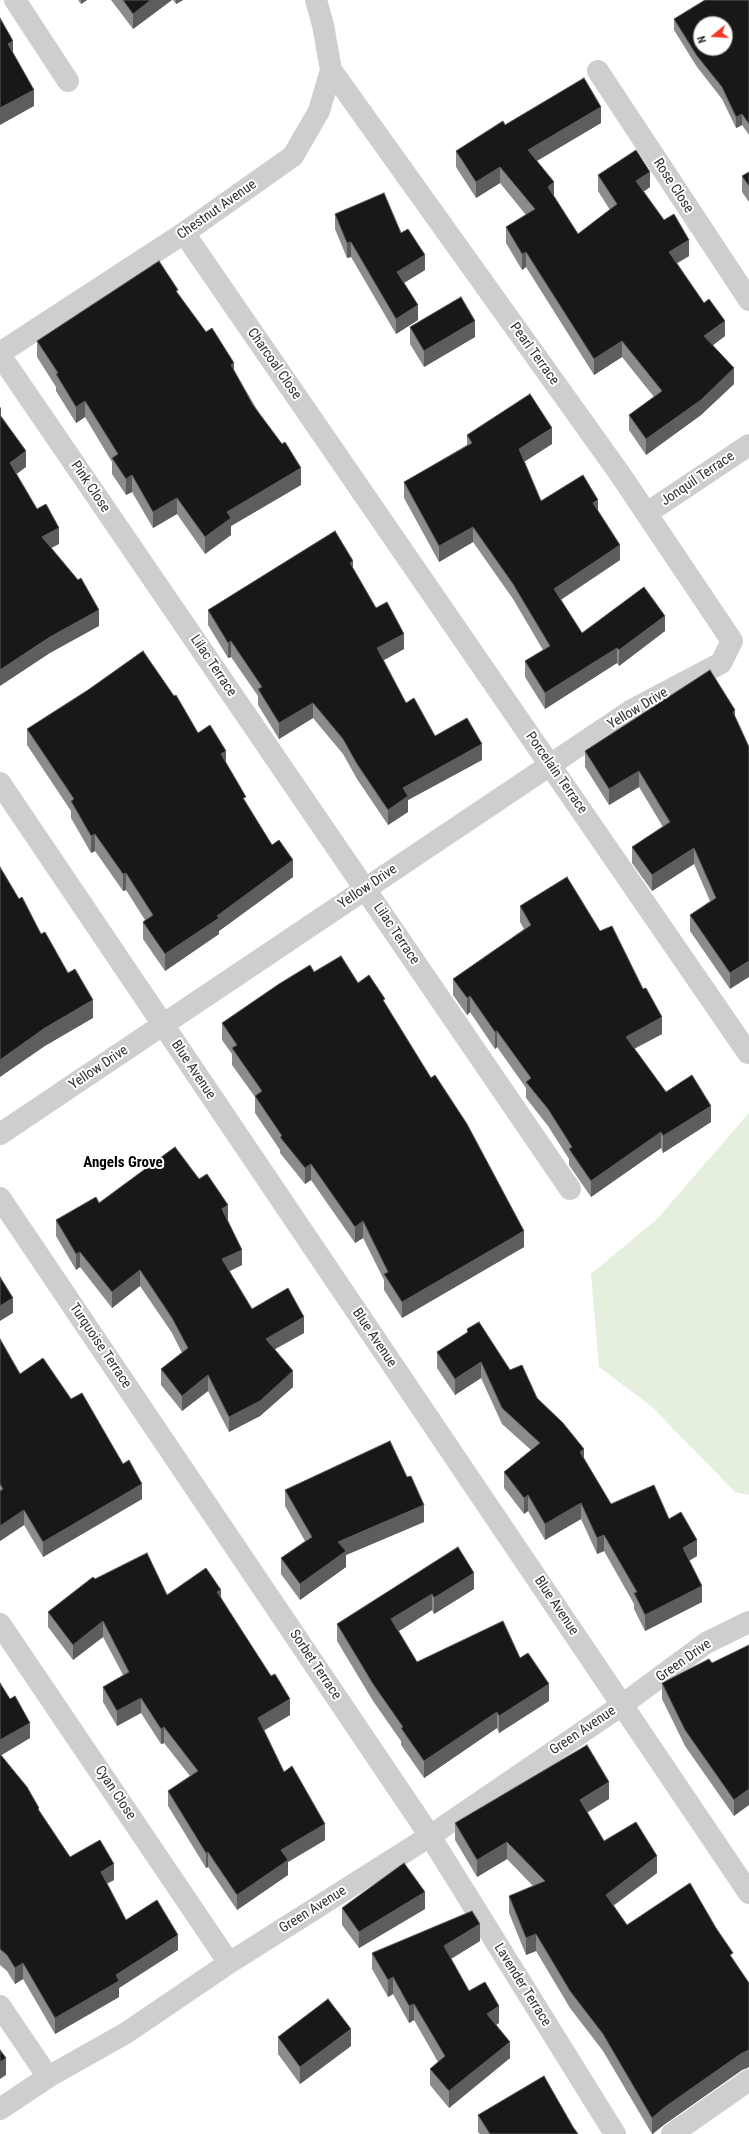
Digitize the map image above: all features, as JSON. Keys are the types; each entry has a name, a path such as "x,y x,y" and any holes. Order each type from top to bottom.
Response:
{"street":[{"path":"16,0 68,81"},
{"name":"Chestnut Avenue","path":"0,354 184,233 293,156 319,111 331,70 323,25 316,0"},
{"name":"Pearl Terrace","path":"331,70 647,513 732,641"},
{"name":"Rose Close","path":"598,71 749,300"},
{"name":"Charcoal Close","path":"184,233 364,494"},
{"name":"Pink Close","path":"0,354 181,619"},
{"name":"Jonquil Terrace","path":"647,513 749,445"},
{"name":"Porcelain Terrace","path":"364,494 748,1053"},
{"name":"Lilac Terrace","path":"181,619 570,1189"},
{"name":"Yellow Drive","path":"0,1134 632,710 721,663 732,641"},
{"name":"Blue Avenue","path":"0,783 749,1893"},
{"name":"Turquoise Terrace","path":"0,1198 200,1494"},
{"name":"Sorbet Terrace","path":"200,1494 430,1836"},
{"name":"Green Drive","path":"622,1704 706,1644 749,1622"},
{"name":"Cyan Close","path":"0,1624 229,1963"},
{"name":"Green Avenue","path":"0,2109 48,2077 126,2032 229,1963 430,1836 622,1704"},
{"name":"Lavender Terrace","path":"430,1836 615,2134"},
{"path":"0,2006 48,2077"},
{"path":"672,2134 749,2080"}],"green space":[{"path":"749,1113 749,1495 735,1492 651,1406 599,1367 591,1274 657,1219"}],"building":[{"path":"123,0 151,0 133,14"},
{"path":"705,0 749,0 749,124 742,114 736,117 722,87 697,56 733,56 733,16 693,16 693,50 674,19"},
{"path":"0,18 13,41 8,44 34,90 0,108"},
{"path":"584,78 601,107 528,150 554,182 548,187 578,234 617,204 598,175 636,150 650,172 636,181 664,220 674,214 689,240 669,252 704,303 709,299 725,321 704,336 734,368 701,400 646,439 629,415 662,391 622,341 594,359 526,252 522,254 506,227 535,209 500,167 476,182 456,151 503,121 505,125"},
{"path":"749,172 749,186 742,176"},
{"path":"384,193 401,233 408,229 425,255 397,272 418,305 396,319 351,242 347,243 335,214"},
{"path":"159,261 178,290 176,291 206,332 212,328 234,363 231,365 253,405 282,444 285,442 301,468 227,512 231,518 205,537 177,498 153,512 132,475 126,479 112,458 118,454 85,401 76,407 56,374 58,373 37,341"},
{"path":"461,297 475,321 424,351 410,327"},
{"path":"530,394 552,428 519,449 541,501 583,475 598,500 593,503 620,545 554,589 582,633 644,587 665,616 619,650 617,648 545,693 525,661 550,646 513,584 473,527 439,546 404,482 472,443 467,435"},
{"path":"0,415 26,451 10,463 37,509 46,504 59,528 42,537 78,580 81,578 99,610 50,637 0,670"},
{"path":"335,531 353,561 350,563 376,608 387,602 404,634 377,648 406,703 414,698 435,736 467,718 482,744 403,788 408,796 388,810 357,764 343,739 313,703 279,723 258,689 262,687 231,641 228,643 208,610"},
{"path":"143,651 174,696 176,695 198,733 210,725 226,751 221,754 246,797 243,798 272,845 279,840 293,860 217,916 219,918 165,954 143,922 153,915 126,873 123,874 95,834 91,836 71,801 74,799 27,729 88,690"},
{"path":"710,670 735,710 733,712 749,747 749,961 730,973 690,915 716,898 694,848 652,875 632,847 670,822 639,771 609,789 585,751"},
{"path":"0,867 19,899 22,897 41,934 45,932 68,973 75,969 93,1000 45,1028 0,1060"},
{"path":"567,877 600,931 612,926 643,989 646,988 662,1017 626,1037 666,1092 692,1075 711,1106 663,1136 661,1132 591,1181 569,1149 572,1147 548,1109 526,1082 531,1078 497,1031 495,1032 470,996 467,998 453,979 531,925 520,906"},
{"path":"341,956 358,983 369,975 385,999 383,1000 431,1078 435,1075 467,1124 524,1231 402,1302 384,1274 388,1272 363,1221 355,1227 311,1164 305,1168 280,1137 282,1136 255,1096 262,1091 232,1048 237,1045 222,1023 310,965 314,972"},
{"path":"175,1147 199,1179 207,1174 228,1205 222,1209 242,1250 222,1259 252,1309 288,1288 304,1317 266,1339 293,1371 260,1401 229,1417 208,1375 182,1396 161,1369 188,1348 172,1318 140,1270 112,1292 80,1252 76,1254 56,1220 96,1197 99,1203"},
{"path":"0,1277 13,1298 0,1306"},
{"path":"479,1322 510,1370 522,1365 537,1398 563,1423 584,1449 580,1452 611,1504 654,1485 669,1519 681,1512 697,1540 683,1548 702,1586 645,1615 634,1593 637,1592 604,1535 597,1538 581,1503 545,1524 528,1495 524,1498 504,1472 540,1443 502,1408 481,1362 455,1379 437,1352 468,1332 467,1329"},
{"path":"0,1339 20,1374 43,1358 71,1399 82,1393 123,1464 129,1460 142,1484 43,1542 24,1510 0,1526 0,1491 3,1489 0,1484"},
{"path":"390,1441 407,1477 411,1476 424,1505 338,1542 346,1551 300,1584 281,1558 312,1537 285,1490"},
{"path":"458,1547 474,1573 434,1598 432,1594 391,1619 417,1662 503,1621 520,1658 528,1653 549,1684 499,1716 497,1712 424,1761 401,1728 403,1727 373,1684 337,1624"},
{"path":"147,1553 167,1595 206,1568 221,1590 217,1592 271,1676 275,1674 290,1699 258,1718 284,1772 292,1766 325,1824 281,1850 288,1860 237,1895 208,1852 206,1853 168,1791 198,1771 164,1727 161,1729 141,1698 117,1711 103,1687 129,1672 103,1621 73,1645 48,1612 93,1577 95,1579"},
{"path":"749,1645 749,1789 734,1800 685,1730 662,1683 709,1659 712,1663"},
{"path":"0,1683 10,1699 15,1696 30,1723 0,1740"},
{"path":"587,1745 609,1782 580,1800 604,1841 636,1822 657,1856 606,1895 627,1925 690,1883 716,1928 733,1953 730,1955 749,1983 749,2050 742,2053 665,2107 652,2118 603,2034 570,1991 536,1934 526,1938 509,1896 545,1881 507,1842 477,1860 455,1823"},
{"path":"0,1754 27,1787 39,1808 38,1809 70,1857 100,1840 114,1864 101,1872 126,1920 157,1900 178,1935 116,1975 119,1981 55,2018 23,1963 15,1968 7,1955 0,1949"},
{"path":"404,1863 425,1892 359,1932 342,1908"},
{"path":"472,1911 480,1924 444,1946 469,1991 485,1982 499,2006 487,2014 510,2042 449,2091 430,2069 445,2056 414,2004 409,2006 393,1977 388,1980 372,1953"},
{"path":"328,1999 351,2029 300,2067 278,2037"},
{"path":"0,2050 6,2058 0,2062"},
{"path":"544,2076 578,2134 490,2134 478,2115"}],"district":[{"name":"Angels Grove","path":"123,1163"}]}
